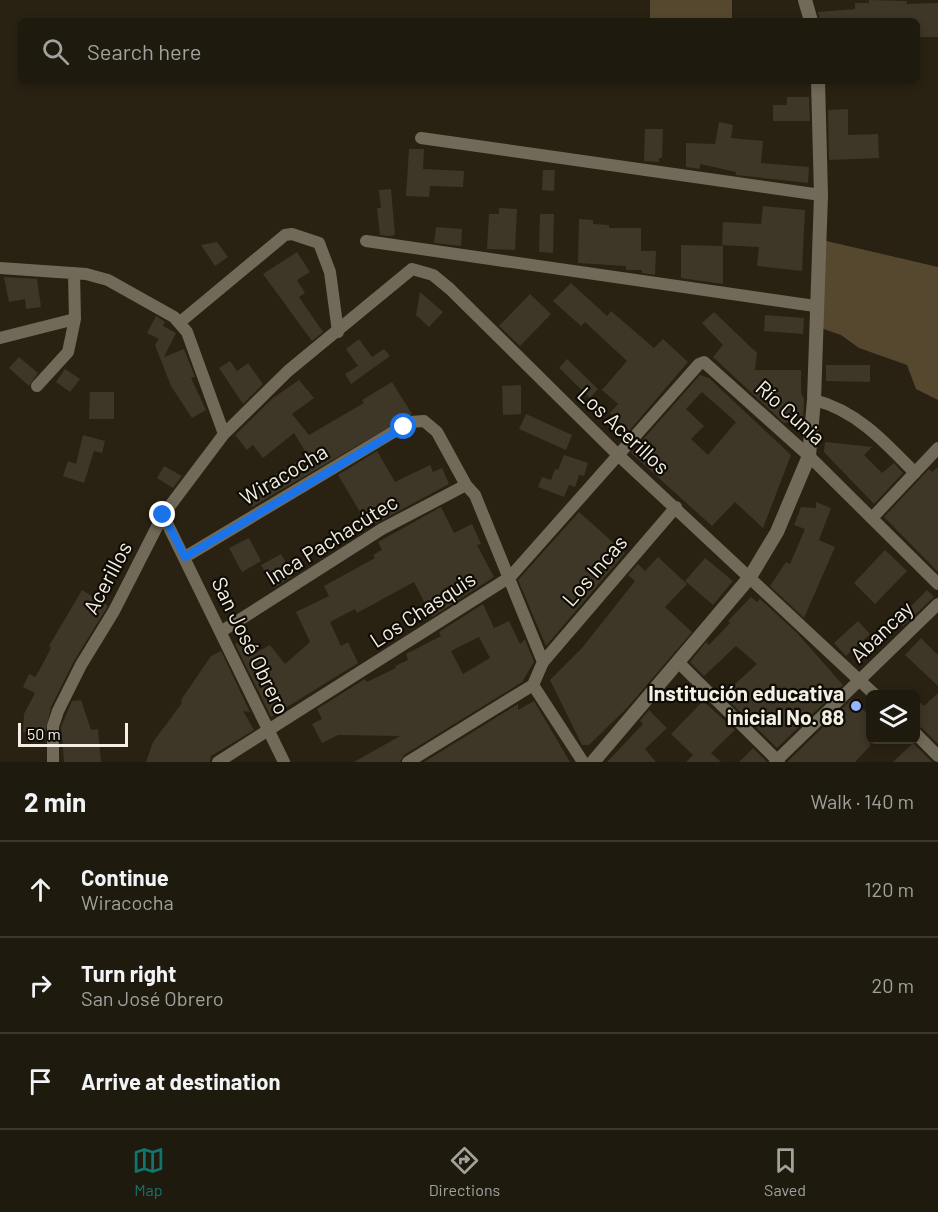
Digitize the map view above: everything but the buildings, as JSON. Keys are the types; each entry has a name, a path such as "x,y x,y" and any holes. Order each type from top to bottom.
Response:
{"street":[{"path":"805,0 810,18"},
{"path":"593,762 750,577 777,532 809,456 814,400 815,306 821,195 818,84"},
{"path":"421,138 821,195"},
{"path":"179,323 285,235 292,234 319,243 330,273 338,332"},
{"path":"366,241 815,306"},
{"path":"0,268 74,273 108,280 174,316 187,332 224,434"},
{"name":"Los Acerillos","path":"338,332 395,281 412,269 433,275 617,454 870,690"},
{"path":"37,386 68,352 75,319 74,273"},
{"path":"0,338 75,319"},
{"name":"Acerillos","path":"53,762 53,726 58,711 81,665 114,611 163,515 224,434 288,371 338,332"},
{"name":"Río Cunia","path":"617,454 699,364 704,362 809,456 938,584"},
{"path":"814,400 825,403 860,422 915,473"},
{"name":"Wiracocha","path":"185,557 416,421 424,421 436,432 466,485"},
{"path":"872,518 938,448"},
{"name":"Los Chasquis","path":"218,762 270,732 510,577 617,454"},
{"path":"466,485 475,495 543,662"},
{"name":"Inca Pachacútec","path":"222,632 382,529 466,485"},
{"name":"Los Incas","path":"533,685 543,662 676,507"},
{"name":"San José Obrero","path":"163,515 284,762"},
{"name":"Abancay","path":"777,761 938,604"},
{"path":"679,663 777,761"},
{"path":"408,762 533,685 583,762"},
{"path":"920,739 938,756"}],"shaded area":[{"path":"650,0 732,0 732,18 650,18"},
{"path":"818,239 938,267 938,400 916,389 907,365 859,348 841,335 815,326"}],"place":[{"name":"Institución educativa inicial No. 88","path":"856,706"}],"route":[{"path":"163,515 185,557 404,427"}]}
